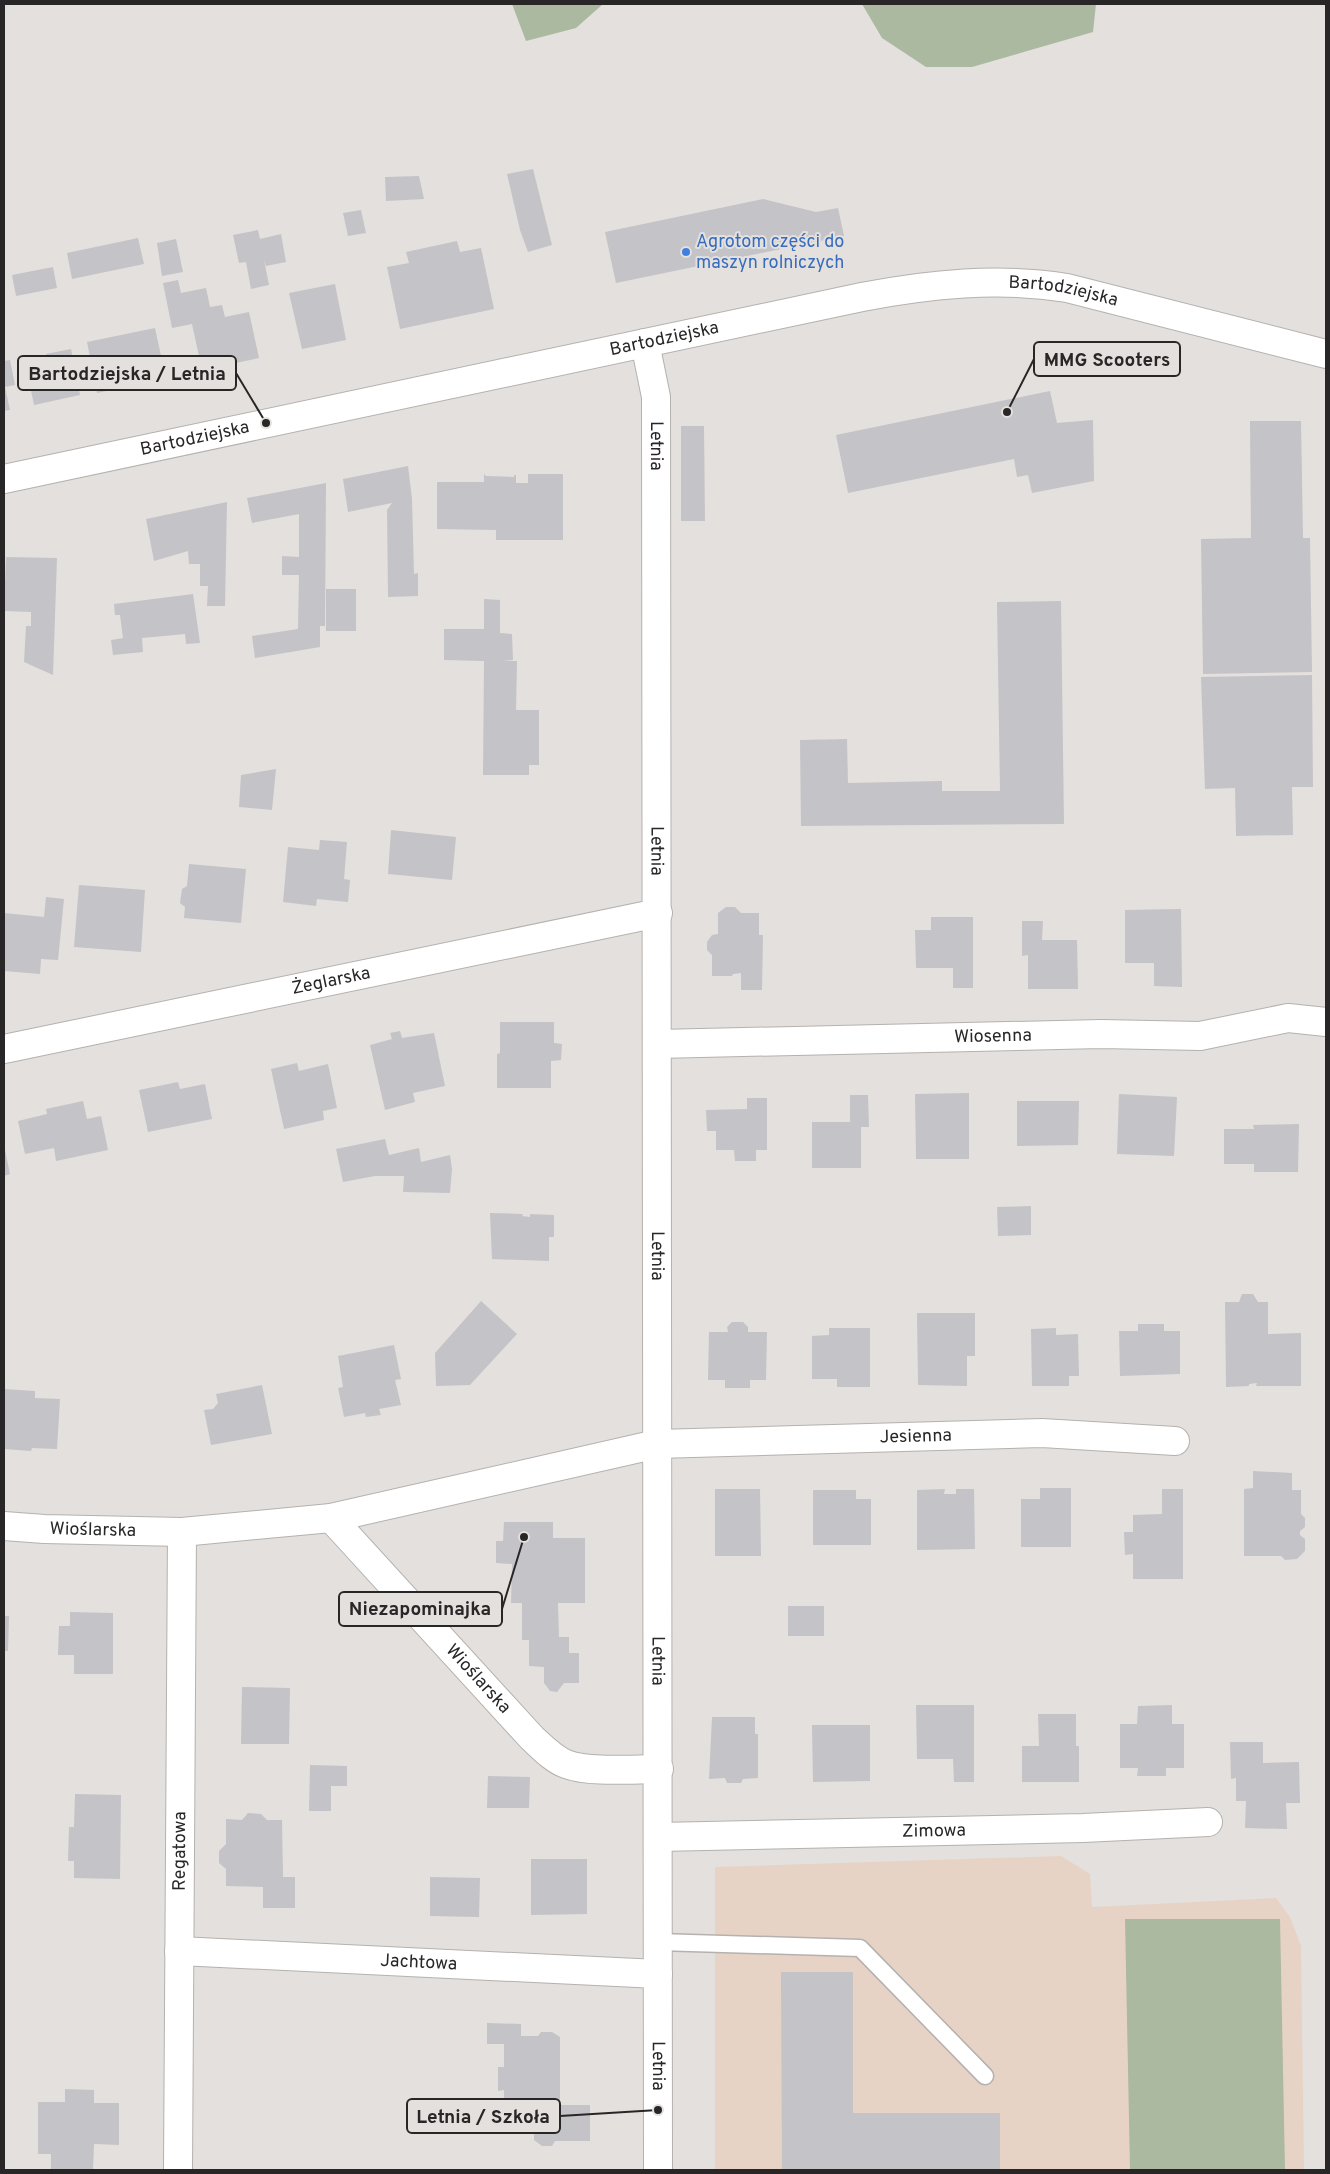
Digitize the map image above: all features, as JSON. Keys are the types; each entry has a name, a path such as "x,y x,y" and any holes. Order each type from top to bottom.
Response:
{"street":[{"name":"Bartodziejska","path":"4,479 903,289 947,284 1046,284 1082,291 1326,354"},
{"name":"Letnia","path":"645,343 656,397 658,2170"},
{"name":"Żeglarska","path":"4,1049 658,913"},
{"name":"Wiosenna","path":"658,1044 1101,1034 1200,1036 1288,1018 1326,1022"},
{"name":"Jesienna","path":"657,1444 1042,1433 1175,1441"},
{"name":"Wioślarska","path":"4,1526 44,1529 182,1532 331,1518 657,1444"},
{"name":"Wioślarska","path":"331,1518 532,1738 549,1754 566,1764 586,1768 659,1769"},
{"name":"Regatowa","path":"178,2170 182,1532"},
{"name":"Zimowa","path":"659,1837 1083,1828 1208,1822"},
{"name":"Jachtowa","path":"179,1951 658,1974"}],"lane":[{"path":"658,1942 860,1948 985,2076"}],"shaded area":[{"path":"1061,1856 1090,1874 1092,1907 1276,1898 1290,1917 1301,1946 1304,2170 715,2170 715,1867"}],"green space":[{"path":"512,4 603,4 576,28 526,41"},
{"path":"862,4 1096,4 1093,32 972,67 926,67 882,38"},
{"path":"1125,1919 1280,1919 1285,2170 1130,2170"}],"building":[{"path":"533,169 552,245 528,252 520,230 507,174"},
{"path":"419,176 424,199 386,201 385,177"},
{"path":"763,199 816,212 838,208 844,236 616,283 605,232"},
{"path":"361,210 366,233 348,236 343,213"},
{"path":"258,230 260,239 281,234 286,262 266,266 264,260 269,285 251,289 246,262 239,263 233,235"},
{"path":"138,238 144,264 72,279 67,253"},
{"path":"176,239 183,272 162,276 157,243"},
{"path":"457,241 460,252 481,248 494,309 400,329 387,267 409,263 406,252"},
{"path":"53,267 57,288 16,296 12,275"},
{"path":"178,280 181,293 206,288 210,307 222,305 225,317 249,312 259,358 202,370 192,324 172,328 163,283"},
{"path":"335,284 346,340 302,349 289,293"},
{"path":"155,328 166,379 97,393 87,342"},
{"path":"71,349 80,395 34,405 26,366 47,361 46,354"},
{"path":"10,360 15,385 5,387 10,410 4,411 4,361"},
{"path":"1050,391 1057,423 1093,420 1094,481 1032,493 1028,475 1017,477 1014,459 848,493 836,435"},
{"path":"1250,421 1301,421 1303,538 1310,538 1312,672 1203,674 1201,539 1251,538"},
{"path":"681,426 704,426 705,521 681,521"},
{"path":"408,466 412,499 414,574 418,573 418,596 388,597 387,510 392,503 348,512 343,479"},
{"path":"484,474 486,476 514,477 516,475 516,483 528,483 528,474 563,474 563,540 496,540 496,530 437,529 437,482 484,482"},
{"path":"326,483 325,626 320,626 320,647 255,658 252,636 298,629 299,575 282,575 282,556 299,557 299,514 252,523 247,498"},
{"path":"227,502 225,606 207,606 208,586 200,586 200,564 189,564 188,551 154,561 146,519"},
{"path":"6,557 57,558 53,675 24,662 26,626 31,626 31,612 4,611"},
{"path":"326,589 356,589 356,631 326,631"},
{"path":"193,594 200,643 186,644 185,634 142,638 143,652 113,655 111,640 123,638 120,615 115,615 114,604"},
{"path":"484,599 500,600 500,633 512,634 513,660 503,661 517,661 516,710 539,710 539,765 529,765 529,775 483,775 484,661 444,660 444,629 484,629"},
{"path":"1061,601 1064,824 801,826 800,740 847,739 848,783 942,781 942,791 1000,791 997,602"},
{"path":"1312,675 1313,787 1292,787 1293,835 1236,836 1235,788 1205,789 1201,677"},
{"path":"276,769 272,810 239,807 241,775"},
{"path":"391,830 456,837 452,880 388,874"},
{"path":"320,840 347,842 344,879 350,880 348,902 317,899 316,906 283,902 288,847 319,850"},
{"path":"189,864 246,869 241,923 184,918 185,907 180,903 182,889 187,886"},
{"path":"79,885 145,890 141,952 74,947"},
{"path":"46,897 64,899 58,960 41,959 40,974 4,971 4,913 44,917"},
{"path":"726,907 735,907 741,913 759,913 759,935 763,935 762,990 741,990 741,973 733,974 732,976 712,976 712,955 707,950 707,942 712,935 718,934 718,913"},
{"path":"1181,909 1182,987 1154,986 1154,963 1125,963 1125,910"},
{"path":"931,917 973,917 973,988 953,988 953,968 916,968 915,930 931,930"},
{"path":"1022,921 1043,921 1042,940 1077,940 1078,989 1028,989 1028,955 1022,956"},
{"path":"500,1022 554,1022 554,1043 562,1044 561,1060 551,1061 551,1088 497,1088 497,1054 500,1053"},
{"path":"400,1031 402,1038 434,1033 445,1086 413,1093 415,1102 385,1110 370,1045 392,1039 390,1033"},
{"path":"297,1063 299,1071 328,1064 337,1108 323,1111 324,1120 284,1129 271,1069"},
{"path":"178,1082 180,1089 205,1084 212,1119 148,1132 139,1090"},
{"path":"969,1093 969,1159 916,1159 915,1094"},
{"path":"1119,1094 1177,1097 1174,1156 1117,1154"},
{"path":"850,1095 868,1095 869,1127 861,1127 861,1168 812,1168 812,1122 850,1122"},
{"path":"747,1098 767,1098 767,1150 756,1150 756,1161 735,1161 734,1150 716,1150 716,1131 707,1131 706,1110 747,1109"},
{"path":"83,1101 87,1119 101,1116 108,1150 56,1161 54,1148 25,1154 18,1121 47,1114 46,1109"},
{"path":"1017,1101 1079,1101 1078,1145 1017,1146"},
{"path":"1299,1124 1298,1172 1254,1172 1254,1164 1224,1164 1224,1129 1254,1129 1253,1125"},
{"path":"385,1139 389,1155 419,1148 421,1162 450,1155 452,1169 450,1193 403,1192 404,1176 375,1176 343,1182 336,1149"},
{"path":"4,1145 10,1174 4,1176"},
{"path":"1031,1206 1031,1235 998,1236 997,1207"},
{"path":"490,1213 523,1214 522,1216 530,1217 530,1214 554,1215 554,1237 549,1237 549,1261 492,1259"},
{"path":"1242,1294 1253,1294 1258,1302 1268,1302 1268,1334 1301,1333 1301,1386 1256,1386 1257,1383 1249,1384 1249,1386 1226,1387 1225,1302 1239,1302"},
{"path":"481,1301 517,1334 470,1385 436,1386 435,1353"},
{"path":"917,1313 975,1313 975,1356 967,1356 967,1386 918,1385"},
{"path":"732,1322 743,1322 748,1327 748,1332 767,1332 766,1380 750,1380 750,1388 725,1388 725,1380 708,1380 709,1332 728,1332 727,1327"},
{"path":"1138,1324 1164,1324 1164,1331 1180,1331 1180,1374 1120,1376 1119,1331 1138,1331"},
{"path":"829,1328 870,1328 870,1387 837,1387 837,1379 812,1379 812,1336 829,1335"},
{"path":"1056,1328 1056,1335 1078,1334 1079,1376 1069,1376 1069,1386 1032,1386 1031,1329"},
{"path":"394,1345 401,1379 395,1380 401,1405 379,1409 381,1415 366,1417 365,1413 344,1417 338,1388 343,1387 338,1356"},
{"path":"262,1385 272,1434 211,1445 204,1410 213,1409 218,1403 216,1394"},
{"path":"4,1389 35,1391 35,1398 60,1399 57,1449 32,1448 31,1451 4,1449"},
{"path":"1253,1471 1292,1473 1292,1490 1301,1490 1301,1514 1305,1518 1305,1527 1300,1531 1300,1535 1305,1539 1305,1551 1297,1559 1285,1560 1281,1556 1244,1556 1244,1489 1253,1488"},
{"path":"1040,1488 1071,1488 1071,1547 1021,1547 1021,1499 1040,1499"},
{"path":"715,1489 760,1489 761,1556 715,1556"},
{"path":"945,1489 944,1494 956,1494 956,1489 974,1489 975,1549 917,1550 917,1490"},
{"path":"1162,1489 1183,1489 1183,1579 1133,1579 1133,1554 1125,1555 1124,1532 1133,1532 1133,1515 1162,1514"},
{"path":"813,1490 856,1490 856,1499 871,1499 871,1545 813,1545"},
{"path":"504,1522 553,1522 553,1538 585,1538 585,1603 558,1603 559,1637 569,1637 569,1653 579,1653 579,1683 564,1683 557,1692 550,1691 544,1683 544,1667 529,1666 529,1640 522,1640 522,1603 511,1603 512,1564 496,1563 496,1541 503,1541"},
{"path":"788,1606 824,1606 824,1636 788,1636"},
{"path":"70,1612 113,1613 113,1674 74,1674 74,1655 58,1655 59,1626 70,1626"},
{"path":"4,1616 9,1616 8,1651 4,1651"},
{"path":"242,1687 290,1688 289,1744 241,1744"},
{"path":"916,1705 974,1705 974,1782 954,1782 953,1759 917,1759"},
{"path":"1172,1705 1172,1724 1184,1724 1184,1768 1166,1768 1166,1776 1137,1776 1138,1768 1120,1768 1120,1724 1137,1724 1138,1706"},
{"path":"1038,1714 1076,1714 1076,1746 1079,1746 1079,1782 1022,1782 1022,1746 1039,1746"},
{"path":"712,1717 755,1717 755,1734 758,1734 758,1778 743,1779 741,1783 727,1783 725,1778 709,1779"},
{"path":"812,1725 870,1725 870,1781 813,1782"},
{"path":"1230,1742 1263,1742 1263,1763 1299,1762 1300,1803 1286,1803 1287,1829 1245,1828 1246,1801 1236,1801 1236,1778 1231,1779"},
{"path":"310,1765 347,1766 347,1786 331,1786 331,1811 309,1811"},
{"path":"488,1776 530,1777 529,1808 487,1808"},
{"path":"75,1794 121,1795 120,1879 74,1878 74,1861 68,1861 69,1827 74,1827"},
{"path":"248,1813 261,1814 267,1820 282,1820 283,1877 295,1877 295,1908 263,1908 263,1887 226,1886 226,1869 219,1863 219,1851 226,1844 226,1819 242,1820"},
{"path":"531,1859 587,1859 587,1914 531,1915"},
{"path":"430,1877 480,1878 479,1917 430,1916"},
{"path":"781,1972 853,1972 853,2113 1000,2113 1000,2170 782,2170"},
{"path":"487,2023 521,2024 521,2036 538,2036 541,2032 552,2032 560,2037 560,2105 590,2105 590,2141 555,2141 552,2146 542,2146 534,2140 534,2108 504,2108 504,2090 498,2091 498,2067 504,2067 504,2044 487,2044"},
{"path":"65,2089 94,2090 94,2103 119,2103 119,2145 94,2144 93,2170 51,2170 51,2154 38,2154 38,2102 65,2102"}],"place":[{"name":"Agrotom części do maszyn rolniczych","path":"686,252"},
{"name":"MMG Scooters","path":"1007,412"},
{"name":"Bartodziejska / Letnia","path":"266,423"},
{"name":"Niezapominajka","path":"524,1537"},
{"name":"Letnia / Szkoła","path":"658,2110"}]}
